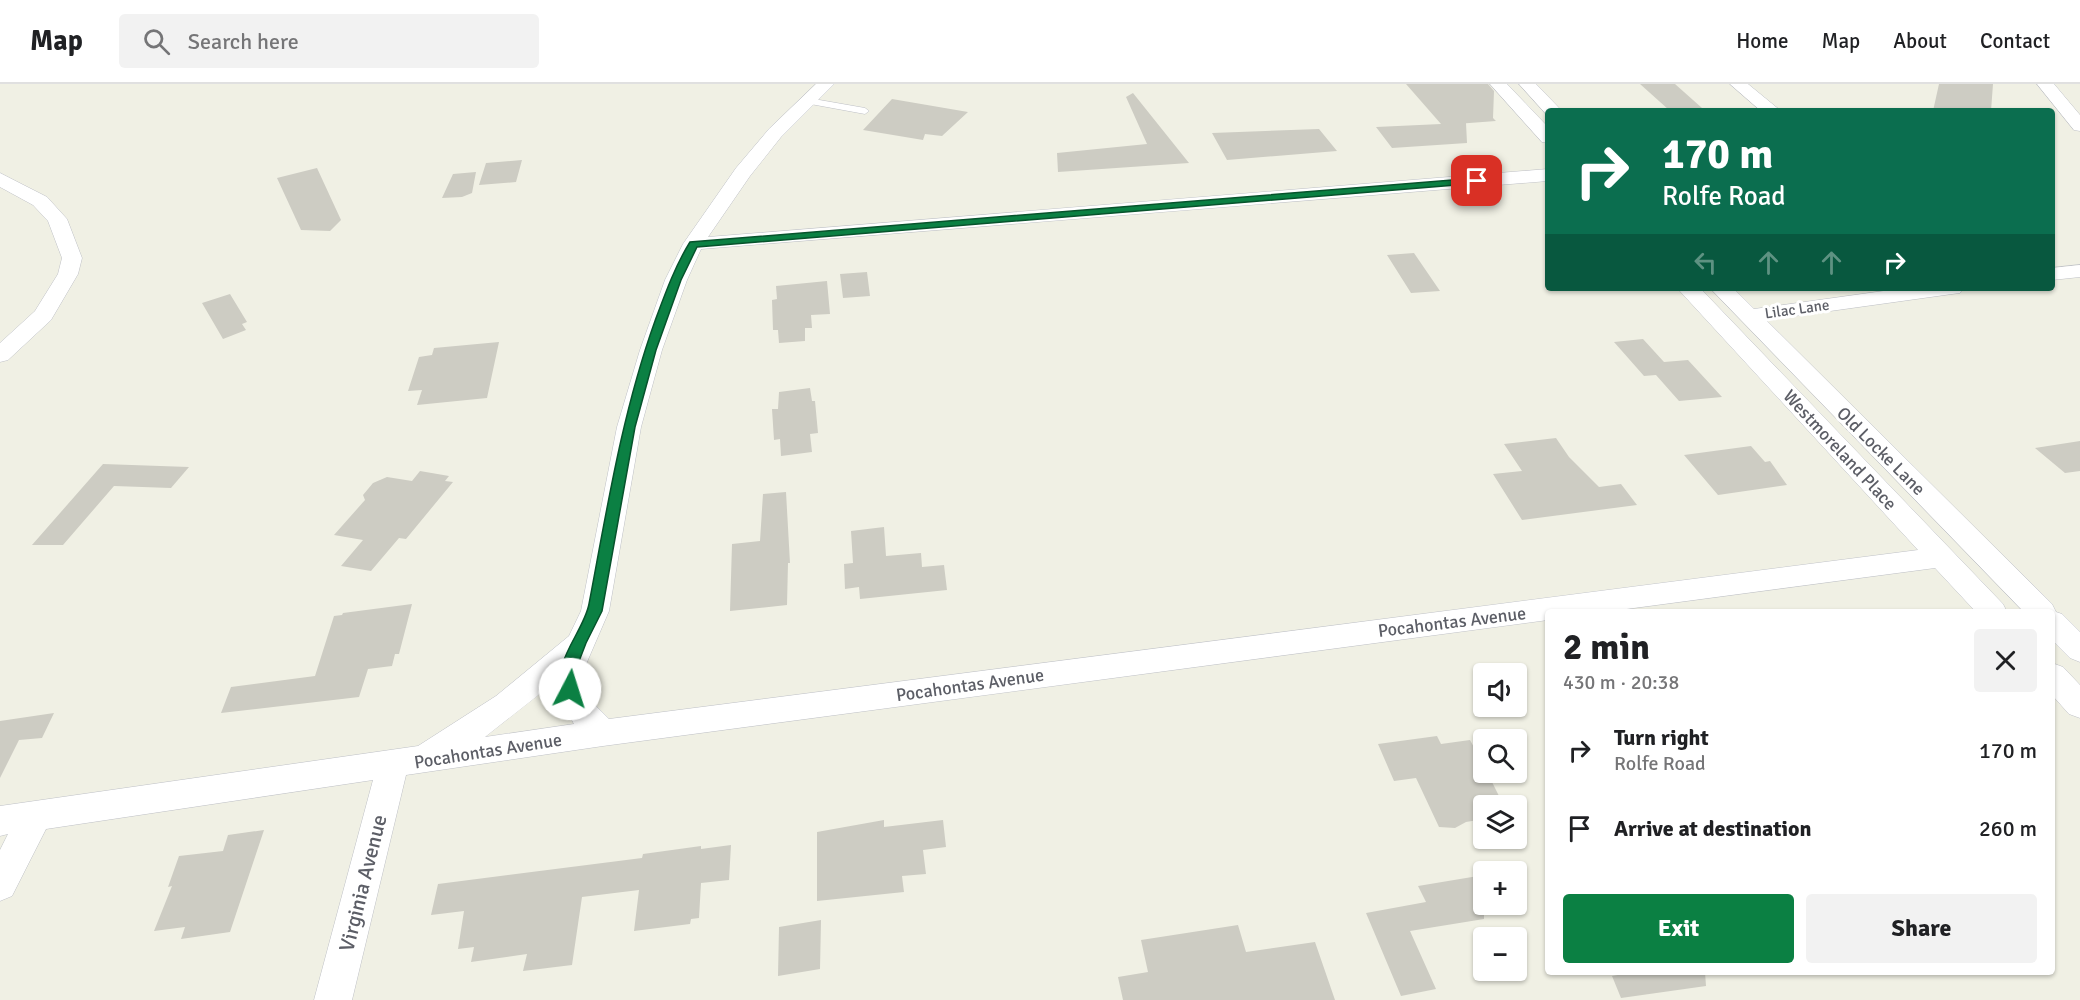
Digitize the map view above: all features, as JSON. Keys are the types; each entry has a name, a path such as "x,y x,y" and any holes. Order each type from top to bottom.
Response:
{"street":[{"path":"603,733 585,715 570,689 569,669 578,643 595,611 629,427 644,372 676,280 693,244 743,172 775,133 826,84"},
{"path":"1498,84 1545,135"},
{"path":"1527,84 1550,108"},
{"path":"1738,84 1768,108"},
{"path":"2044,84 2080,126"},
{"path":"693,244 1545,175"},
{"path":"0,179 40,201 57,219 72,258 68,274 43,315 0,355"},
{"path":"2055,274 2080,271"},
{"name":"Westmoreland Place","path":"1691,291 1989,609"},
{"name":"Old Locke Lane","path":"1724,291 2039,609"},
{"name":"Lilac Lane","path":"1748,316 1930,291"},
{"name":"Pocahontas Avenue","path":"1546,609 1941,557"},
{"name":"Pocahontas Avenue","path":"0,821 404,764 603,733 1545,609"},
{"path":"2055,625 2080,650"},
{"path":"404,764 458,739 495,714 538,681 578,643"},
{"path":"2055,678 2080,705"},
{"name":"Virginia Avenue","path":"333,1000 404,764"},
{"path":"0,885 36,815"}],"lane":[{"path":"808,101 865,111"}],"building":[{"path":"1406,84 1488,84 1494,91 1493,118 1496,121 1466,123 1467,143 1392,148 1376,127 1441,124"},
{"path":"1640,84 1675,84 1702,108 1667,108"},
{"path":"1939,84 1993,84 1991,108 1934,108"},
{"path":"1133,93 1189,163 1058,172 1057,153 1147,144 1126,97"},
{"path":"892,99 968,112 942,136 925,134 923,140 863,130"},
{"path":"1319,129 1337,151 1227,160 1212,133"},
{"path":"522,160 516,182 479,185 486,163"},
{"path":"317,168 341,220 330,231 301,230 277,178"},
{"path":"476,172 472,193 462,197 442,198 453,174"},
{"path":"1414,253 1440,291 1411,293 1387,255"},
{"path":"867,272 870,296 843,298 840,274"},
{"path":"827,281 830,314 811,315 812,328 805,328 805,341 779,343 778,330 773,330 772,300 777,299 776,286"},
{"path":"230,294 247,322 242,324 246,330 223,339 202,303"},
{"path":"1643,339 1664,362 1688,360 1722,397 1679,401 1656,375 1644,376 1614,342"},
{"path":"499,342 487,398 417,405 422,390 408,391 419,357 432,355 434,348"},
{"path":"810,388 812,401 815,401 818,433 810,434 812,452 781,456 780,439 774,440 772,409 778,409 779,392"},
{"path":"1556,438 1569,457 1599,487 1621,484 1637,505 1522,520 1493,474 1522,471 1504,444"},
{"path":"2080,441 2080,471 2065,473 2035,448"},
{"path":"1751,446 1765,462 1770,461 1787,485 1718,495 1684,455"},
{"path":"103,464 189,467 171,488 114,486 63,545 32,545"},
{"path":"420,471 449,476 445,481 453,482 406,539 399,538 371,571 341,566 363,540 334,535 365,500 363,495 373,483 387,477 412,481"},
{"path":"786,492 790,563 788,563 787,605 730,611 732,544 760,541 763,494"},
{"path":"884,527 886,556 921,553 922,567 944,565 947,590 860,599 859,587 845,589 844,564 853,563 851,531"},
{"path":"412,604 399,654 395,654 392,666 368,669 359,697 221,713 231,687 315,676 334,616"},
{"path":"54,713 42,738 19,740 0,778 0,721"},
{"path":"1437,736 1441,744 1470,740 1473,746 1473,783 1492,783 1498,795 1473,795 1473,821 1455,828 1439,827 1416,778 1394,781 1378,744"},
{"path":"884,820 884,827 943,820 946,847 923,850 926,874 902,876 904,892 817,901 817,832"},
{"path":"264,830 230,932 181,939 185,927 154,931 172,886 168,887 179,856 223,851 228,835"},
{"path":"731,845 729,880 701,883 699,918 691,919 690,924 634,931 639,890 582,897 572,965 523,971 527,954 471,962 474,947 458,949 464,911 431,915 438,884 642,858 643,854 701,846 701,849"},
{"path":"1473,877 1473,915 1484,915 1484,919 1410,931 1436,989 1401,996 1366,913 1426,902 1418,886"},
{"path":"821,920 820,969 778,976 779,927"},
{"path":"1238,925 1246,952 1315,942 1335,1000 1123,1000 1118,977 1148,972 1141,940"},
{"path":"1705,975 1706,986 1621,998 1612,976"}],"route":[{"path":"570,689 569,669 578,643 595,611 629,427 651,350 676,280 693,244 1477,181"}]}
